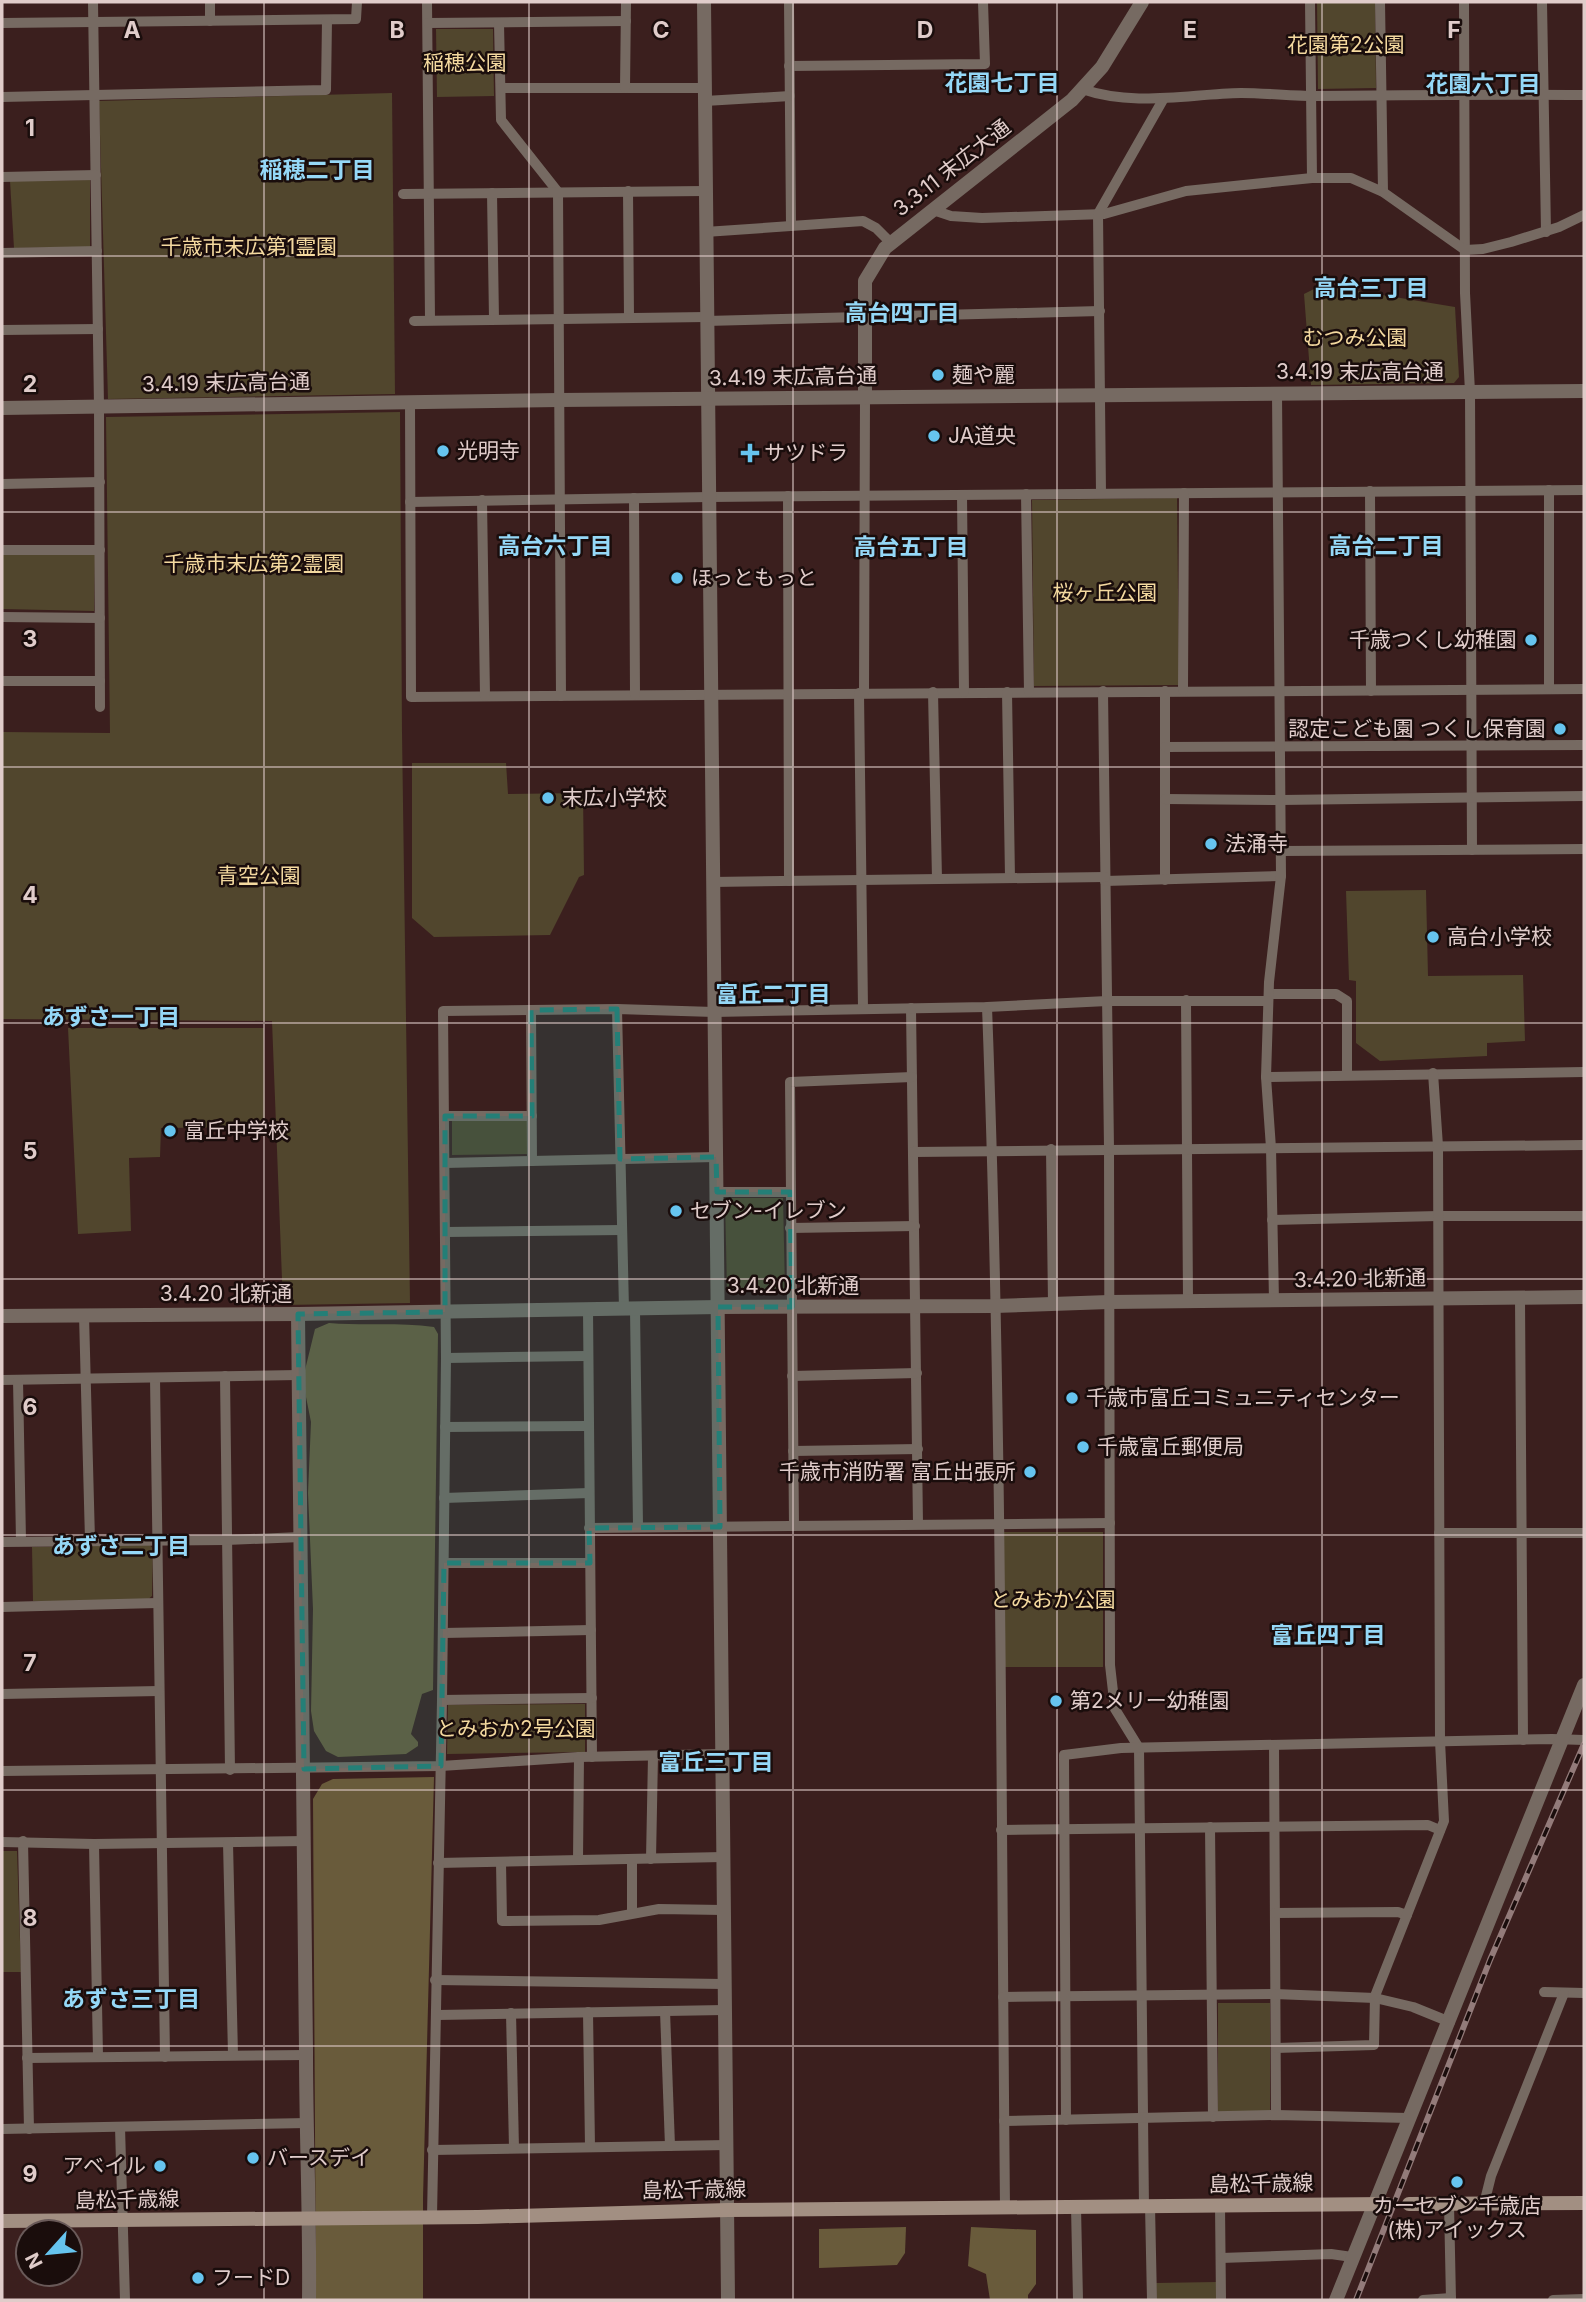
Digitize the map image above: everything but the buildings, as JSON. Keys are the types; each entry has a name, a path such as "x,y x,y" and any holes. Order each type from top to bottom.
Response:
{"main road":[{"path":"1409,2204 1584,2203"},
{"name":"島松千歳線","path":"2,2221 1380,2204"}],"street":[{"path":"93,2 100,482 100,707"},
{"path":"210,2 210,21"},
{"path":"2,23 356,19 357,2"},
{"path":"428,2 430,319"},
{"path":"625,88 626,2"},
{"path":"704,2 728,2300"},
{"path":"789,2 791,226"},
{"path":"789,66 985,64 983,2"},
{"name":"3.3.11 末広大通","path":"865,397 865,281 885,248 1052,116 1082,89 1102,67 1142,2"},
{"path":"1310,2 1312,178"},
{"path":"1380,2 1383,192"},
{"path":"1464,2 1472,850"},
{"path":"1542,2 1546,232"},
{"path":"2,97 326,90 327,20"},
{"path":"428,23 626,21"},
{"path":"499,23 501,120 558,192 561,696"},
{"path":"501,88 625,88 705,94 790,96"},
{"path":"1082,89 1105,97 1164,98 1240,93 1312,96 1584,95"},
{"path":"1101,493 1098,214 1164,98"},
{"path":"2,177 96,175"},
{"path":"933,210 951,216 982,218 1098,214 1186,191 1312,178 1351,178 1383,192 1465,250 1483,250 1546,232 1584,215"},
{"path":"628,191 629,318"},
{"path":"403,194 705,191"},
{"path":"492,193 494,319"},
{"path":"705,232 863,221 876,228 891,243"},
{"path":"2,253 97,251"},
{"path":"414,321 559,318 864,319 1100,311"},
{"path":"2,330 98,330"},
{"name":"3.4.19 末広高台通","path":"2,408 1584,391"},
{"path":"1273,1301 1271,1148 1266,1077 1269,998 1281,876 1277,393"},
{"path":"863,1009 865,397"},
{"path":"410,403 411,697 1584,689"},
{"path":"2,484 100,482"},
{"path":"1549,490 1549,689"},
{"path":"410,502 864,495 1584,490"},
{"path":"1370,491 1371,691"},
{"path":"1183,690 1184,493"},
{"path":"1026,494 1029,692"},
{"path":"962,495 964,692"},
{"path":"788,496 789,881"},
{"path":"634,498 635,695"},
{"path":"482,500 485,696"},
{"path":"2,550 100,550"},
{"path":"2,617 100,618"},
{"path":"2,681 100,681"},
{"path":"1103,691 1109,1148 1110,1665 1115,1709 1139,1748 1142,2119 1152,2300"},
{"path":"1165,691 1165,880"},
{"path":"933,692 937,879"},
{"path":"1007,692 1010,878"},
{"path":"1165,747 1584,745"},
{"path":"1165,799 1472,799 1584,796"},
{"path":"1281,851 1584,849"},
{"path":"712,882 1010,878 1165,880 1281,876"},
{"path":"432,2217 446,1359 443,1011 617,1009 714,1012 986,1007 1336,994 1347,1001 1347,1075"},
{"path":"1186,1000 1188,1301"},
{"path":"986,1007 992,1150 998,1523 1004,2208"},
{"path":"911,1008 918,1524"},
{"path":"617,1009 622,1230 630,1309 638,1526"},
{"path":"531,1010 532,1161"},
{"path":"1266,1077 1584,1072"},
{"path":"1276,2048 1374,2045 1376,1998 1444,1821 1440,1741 1437,1146 1433,1073"},
{"path":"794,1526 790,1082 912,1077"},
{"path":"445,1116 532,1116"},
{"path":"913,1152 1584,1144"},
{"path":"1051,1149 1053,1304"},
{"path":"445,1163 716,1157"},
{"path":"716,1192 790,1192"},
{"path":"1272,1220 1584,1216"},
{"path":"790,1228 915,1226"},
{"path":"446,1232 622,1230"},
{"name":"3.4.20 北新通","path":"2,1316 1584,1297"},
{"path":"1520,1299 1523,1740"},
{"path":"588,1310 592,1757"},
{"path":"298,1314 309,2300"},
{"path":"85,1315 90,1540"},
{"path":"446,1359 587,1356"},
{"path":"792,1376 917,1373"},
{"path":"2,1380 298,1375"},
{"path":"225,1377 230,1770"},
{"path":"155,1378 165,2057"},
{"path":"18,1380 21,1541"},
{"path":"445,1427 588,1426"},
{"path":"793,1451 918,1449"},
{"path":"444,1498 589,1493"},
{"path":"590,1528 1110,1523"},
{"path":"1439,1533 1584,1533"},
{"path":"2,1542 301,1537"},
{"path":"444,1563 590,1563"},
{"path":"2,1607 157,1603"},
{"path":"443,1633 591,1630"},
{"path":"1336,2300 1352,2257 1380,2204 1409,2118 1584,1685"},
{"path":"2,1694 159,1691"},
{"path":"442,1700 592,1698"},
{"path":"1066,2120 1064,1755 1139,1748 1584,1740"},
{"path":"1274,1745 1276,2115"},
{"path":"2,1771 441,1766 579,1757 722,1754"},
{"path":"651,1859 653,1756"},
{"path":"578,1860 579,1757"},
{"path":"1001,1830 1428,1825 1440,1830"},
{"path":"1210,1827 1213,2117"},
{"path":"23,1841 29,2129"},
{"path":"2,1842 161,1844 305,1841"},
{"path":"228,1843 233,2055"},
{"path":"94,1844 98,2056"},
{"path":"438,1863 723,1857"},
{"path":"632,1859 632,1913"},
{"path":"501,1862 502,1921 599,1920 659,1909 723,1910"},
{"path":"1275,1913 1398,1912 1407,1915"},
{"path":"435,1980 724,1984"},
{"path":"1544,1992 1584,1993"},
{"path":"1484,2204 1491,2176 1564,1993"},
{"path":"1003,1997 1275,1994 1376,1998 1413,2007 1449,2021"},
{"path":"437,2015 724,2010"},
{"path":"665,2011 670,2146"},
{"path":"588,2012 590,2147"},
{"path":"511,2013 514,2148"},
{"path":"27,2058 306,2055"},
{"path":"1004,2121 1276,2115 1409,2118"},
{"path":"2,2129 307,2123"},
{"path":"120,2127 125,2300"},
{"path":"432,2150 727,2145"},
{"path":"1423,2300 1451,2299 1449,2204"},
{"path":"1220,2206 1222,2300"},
{"path":"1076,2207 1078,2300"},
{"path":"1221,2258 1331,2254 1352,2257"},
{"path":"1553,2300 1584,2299"}],"highlighted area":[{"path":"617,1009 620,1159 716,1157 717,1192 790,1192 792,1307 718,1307 720,1527 589,1528 590,1563 444,1563 441,1766 304,1769 298,1314 445,1312 445,1116 532,1116 531,1010"}],"green space":[{"name":"花園第2公園","path":"1317,2 1375,2 1376,88 1318,89"},
{"name":"稲穂公園","path":"436,29 493,29 494,96 437,97"},
{"name":"千歳市末広第1霊園","path":"392,93 395,394 108,399 99,101"},
{"path":"90,180 90,247 14,248 10,181"},
{"name":"むつみ公園","path":"1322,285 1455,307 1459,377 1454,383 1311,385 1304,294"},
{"name":"青空公園","path":"400,412 410,1303 283,1305 272,1021 2,1019 2,732 110,733 106,417"},
{"name":"桜ヶ丘公園","path":"1177,498 1179,685 1034,686 1032,500"},
{"path":"2,555 95,555 94,611 2,609"},
{"path":"412,763 506,763 508,794 583,793 584,875 579,877 550,935 434,937 412,918"},
{"path":"1426,890 1428,976 1523,975 1525,1041 1487,1043 1487,1056 1380,1061 1356,1043 1356,981 1349,980 1346,891"},
{"path":"68,1028 264,1028 265,1127 161,1128 160,1157 129,1158 131,1231 78,1234"},
{"path":"452,1119 527,1120 527,1154 452,1155"},
{"path":"725,1198 783,1198 785,1290 727,1290"},
{"name":"とみおか公園","path":"1003,1532 1103,1532 1103,1667 1005,1667"},
{"path":"150,1545 153,1549 152,1596 146,1601 33,1601 32,1547"},
{"name":"とみおか2号公園","path":"585,1704 585,1752 447,1754 448,1705"},
{"path":"2,1851 17,1851 21,1972 2,1972"},
{"path":"1218,2003 1270,2003 1270,2112 1218,2114"},
{"path":"1216,2282 1216,2300 1157,2300 1156,2283"}],"shaded area":[{"path":"329,1323 434,1327 438,1334 433,1690 422,1694 411,1734 418,1746 406,1754 338,1757 326,1751 314,1731 311,1711 313,1609 308,1493 311,1422 305,1392 305,1370 315,1329"},
{"path":"434,1777 423,2198 423,2300 316,2300 313,1799 322,1784 333,1779"},
{"path":"906,2227 905,2253 897,2265 819,2268 819,2229"},
{"path":"971,2227 1036,2230 1036,2284 1028,2295 1028,2300 990,2300 986,2274 968,2266"}],"railway":[{"path":"1356,2300 1490,1960 1584,1744"}],"place":[{"name":"麺や麗","path":"938,375"},
{"name":"JA道央","path":"934,436"},
{"name":"光明寺","path":"443,451"},
{"name":"サツドラ","path":"750,453"},
{"name":"ほっともっと","path":"677,578"},
{"name":"千歳つくし幼稚園","path":"1531,640"},
{"name":"認定こども園 つくし保育園","path":"1560,729"},
{"name":"末広小学校","path":"548,798"},
{"name":"法涌寺","path":"1211,844"},
{"name":"高台小学校","path":"1433,937"},
{"name":"富丘中学校","path":"170,1131"},
{"name":"セブン-イレブン","path":"676,1211"},
{"name":"千歳市富丘コミュニティセンター","path":"1072,1398"},
{"name":"千歳富丘郵便局","path":"1083,1447"},
{"name":"千歳市消防署 富丘出張所","path":"1030,1472"},
{"name":"第2メリー幼稚園","path":"1056,1701"},
{"name":"バースデイ","path":"253,2158"},
{"name":"アベイル","path":"160,2166"},
{"name":"カーセブン千歳店 (株)アイックス","path":"1457,2182"},
{"name":"フードD","path":"198,2278"}],"district":[{"name":"花園七丁目","path":"1002,83"},
{"name":"花園六丁目","path":"1483,84"},
{"name":"稲穂二丁目","path":"317,170"},
{"name":"高台三丁目","path":"1371,288"},
{"name":"高台四丁目","path":"902,313"},
{"name":"高台六丁目","path":"555,546"},
{"name":"高台二丁目","path":"1386,546"},
{"name":"高台五丁目","path":"911,547"},
{"name":"富丘二丁目","path":"773,994"},
{"name":"あずさ一丁目","path":"111,1017"},
{"name":"あずさ二丁目","path":"121,1546"},
{"name":"富丘四丁目","path":"1328,1635"},
{"name":"富丘三丁目","path":"716,1762"},
{"name":"あずさ三丁目","path":"131,1999"}],"park label":[{"name":"千歳市末広第2霊園","path":"254,564"}]}
